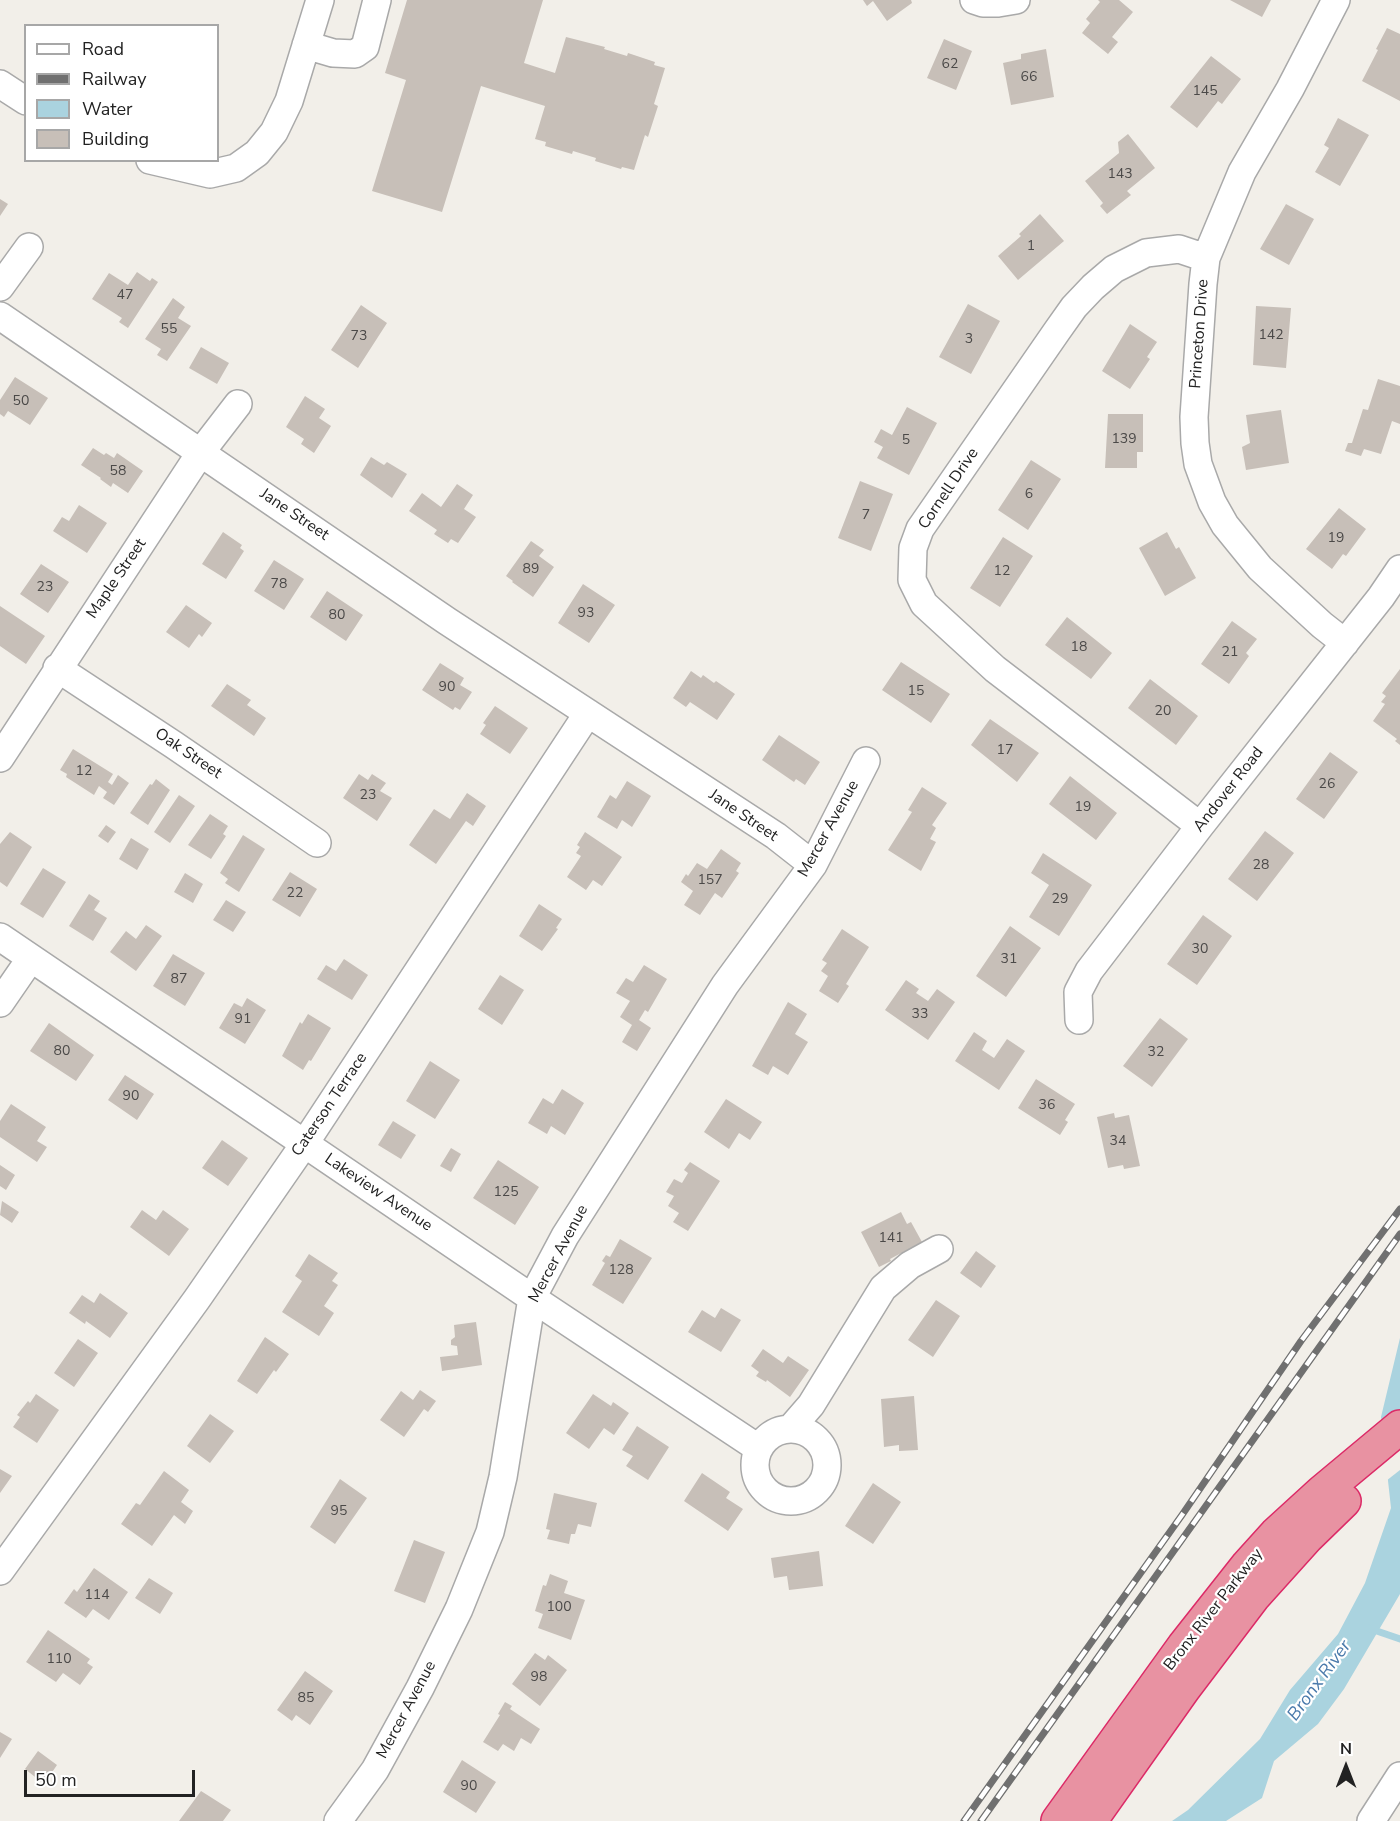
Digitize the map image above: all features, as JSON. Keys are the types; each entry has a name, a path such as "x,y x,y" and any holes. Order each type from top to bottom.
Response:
{"highway":[{"name":"Bronx River Parkway","path":"1058,1821 1184,1647 1248,1565 1314,1498 1391,1448"},
{"name":"Bronx River Parkway","path":"1090,1821 1207,1657 1267,1581 1391,1448"}],"street":[{"path":"159,162 210,174 236,168 257,153 274,132 289,101 320,0"},
{"path":"306,45 333,52 355,54 365,47 377,0"},
{"path":"974,0 983,3 998,3 1016,0"},
{"name":"Princeton Drive","path":"1336,0 1290,89 1242,172 1206,258 1194,417 1195,443 1204,482 1225,525 1260,568 1345,643"},
{"path":"0,84 24,100"},
{"path":"0,287 29,247"},
{"name":"Cornell Drive","path":"1200,826 995,669 924,604 912,580 913,548 920,529 1063,323 1087,293 1114,269 1146,253 1179,249 1206,258"},
{"name":"Jane Street","path":"0,316 447,621 776,836 813,865"},
{"name":"Maple Street","path":"0,758 201,452 238,404"},
{"name":"Andover Road","path":"1079,1020 1078,992 1089,971 1381,597 1400,569"},
{"name":"Oak Street","path":"57,668 316,843"},
{"name":"Caterson Terrace","path":"0,1570 197,1299 305,1143 588,713"},
{"name":"Mercer Avenue","path":"338,1821 375,1770 420,1688 459,1609 489,1532 503,1477 532,1298 565,1236 725,985 813,865 866,761"},
{"name":"Lakeview Avenue","path":"0,937 532,1298 758,1448"},
{"path":"0,1003 31,958"},
{"path":"791,1428 811,1405 883,1288 910,1265 939,1249"},
{"path":"791,1428 812,1435 821,1445 827,1456 827,1470 819,1489 809,1497 790,1501 770,1495 756,1475 755,1462 758,1448 773,1433 791,1428"},
{"path":"1371,1821 1400,1776"}],"water":[{"name":"Bronx River","path":"1400,1338 1400,1594 1344,1689 1318,1724 1274,1761 1262,1798 1226,1821 1172,1821 1188,1810 1260,1739 1290,1690 1338,1634 1365,1583 1391,1508 1381,1417"}],"pier":[{"path":"1400,1411 1400,1470 1386,1481 1380,1426"}],"building":[{"path":"407,0 543,0 524,63 555,73 566,37 605,47 604,49 627,56 628,53 655,62 654,65 665,68 654,104 658,106 648,137 645,135 634,170 622,167 621,169 595,161 596,158 573,151 572,154 545,146 546,142 535,139 545,106 481,86 442,212 372,191 406,80 385,73"},
{"path":"863,0 911,0 912,3 887,21 873,1 867,6"},
{"path":"1098,0 1119,0 1133,12 1112,37 1118,42 1108,54 1082,33 1090,23 1086,19 1100,2"},
{"path":"1230,0 1271,0 1262,17"},
{"path":"1387,28 1400,34 1400,101 1362,81"},
{"path":"944,39 972,51 956,90 927,78"},
{"path":"1046,49 1054,97 1011,105 1003,63 1021,59 1021,54"},
{"path":"1211,56 1241,79 1222,104 1218,101 1197,128 1170,107"},
{"path":"1338,118 1369,135 1340,186 1315,172 1329,148 1324,145"},
{"path":"1128,134 1155,168 1127,191 1131,195 1107,214 1100,206 1103,203 1085,181 1119,153 1118,142"},
{"path":"0,199 8,204 0,216"},
{"path":"1286,204 1314,219 1289,265 1260,249"},
{"path":"1040,214 1064,241 1018,280 998,256 1021,236 1019,234"},
{"path":"137,272 150,281 152,278 158,282 128,328 119,322 122,318 92,299 109,273 128,285"},
{"path":"173,298 185,307 178,318 191,326 167,361 157,355 161,349 145,339"},
{"path":"968,304 1000,321 971,374 939,357"},
{"path":"361,305 387,323 358,368 331,350"},
{"path":"1256,306 1291,308 1286,368 1253,365"},
{"path":"1130,324 1157,342 1147,357 1150,359 1130,389 1102,371"},
{"path":"201,347 229,363 217,384 189,368"},
{"path":"15,377 48,398 30,425 8,411 4,417 0,414 0,400"},
{"path":"1378,379 1400,386 1400,424 1392,421 1381,454 1364,449 1361,456 1345,451 1348,443 1352,443 1363,409 1368,410"},
{"path":"305,396 325,409 319,418 331,426 314,453 301,444 304,439 286,427"},
{"path":"907,407 937,423 909,475 877,458 883,447 874,442 881,429 892,435"},
{"path":"1281,410 1289,463 1246,470 1242,447 1250,443 1246,415"},
{"path":"1108,414 1143,414 1143,452 1137,452 1137,468 1105,468"},
{"path":"93,448 114,458 117,453 143,471 128,493 113,483 111,487 81,465"},
{"path":"371,457 384,465 387,462 407,474 392,498 360,475"},
{"path":"1031,460 1061,479 1028,530 998,510"},
{"path":"860,481 893,494 871,551 838,538"},
{"path":"457,484 473,495 464,509 476,517 458,543 451,539 448,543 434,534 437,530 409,511 422,493 441,507"},
{"path":"79,505 107,523 87,553 53,531 62,517 69,521"},
{"path":"1339,508 1366,529 1346,556 1343,554 1332,569 1306,549"},
{"path":"223,532 242,545 240,548 244,551 226,579 202,564"},
{"path":"1167,532 1176,549 1179,547 1196,578 1165,596 1139,548"},
{"path":"1003,537 1033,556 1000,607 970,588"},
{"path":"531,541 544,550 539,556 554,567 533,597 506,576"},
{"path":"274,560 304,579 284,610 254,591"},
{"path":"41,564 69,582 48,613 20,594"},
{"path":"583,584 615,605 589,643 558,623"},
{"path":"327,591 363,615 346,641 310,617"},
{"path":"186,605 212,623 202,637 199,634 189,648 166,632"},
{"path":"0,606 45,636 26,664 0,646"},
{"path":"1067,617 1112,653 1091,679 1045,645"},
{"path":"1232,621 1257,639 1246,653 1249,656 1229,684 1201,664"},
{"path":"901,662 950,694 931,723 882,690"},
{"path":"440,663 464,678 460,685 472,692 460,710 455,707 453,710 422,690"},
{"path":"1400,669 1400,745 1395,741 1397,739 1373,721 1385,704 1381,702 1386,696 1382,693"},
{"path":"691,671 701,678 703,675 714,683 716,681 735,694 717,720 690,702 686,707 673,698"},
{"path":"1150,679 1198,716 1176,745 1128,708"},
{"path":"227,684 251,700 247,705 266,718 254,736 211,706"},
{"path":"495,706 528,728 510,754 480,734 486,725 483,723"},
{"path":"990,719 1039,753 1017,782 971,745"},
{"path":"779,735 820,762 805,785 796,779 794,782 762,760"},
{"path":"73,749 113,774 108,782 112,785 118,775 129,783 114,805 103,798 107,792 99,786 94,795 66,777 67,774 60,770"},
{"path":"1330,752 1358,772 1324,819 1296,799"},
{"path":"359,774 368,780 372,774 386,783 380,791 392,798 377,821 343,798"},
{"path":"1070,776 1117,813 1096,840 1049,804"},
{"path":"156,779 170,790 148,825 130,813"},
{"path":"627,781 651,796 632,827 622,820 617,829 597,817 610,795 616,799"},
{"path":"922,787 947,803 932,825 936,828 930,839 936,842 921,871 888,850 912,812 908,810"},
{"path":"467,793 486,806 473,826 466,821 436,864 409,845 434,809 450,819"},
{"path":"179,795 195,806 170,843 154,832"},
{"path":"210,814 228,826 223,834 226,836 211,859 188,845"},
{"path":"106,825 116,832 108,843 98,836"},
{"path":"1265,831 1294,853 1257,901 1228,879"},
{"path":"10,832 32,847 7,887 0,882 0,844"},
{"path":"585,832 622,857 602,886 593,880 586,890 567,877 581,856 576,853 580,847 577,845"},
{"path":"243,835 265,849 239,892 225,883 228,879 220,873"},
{"path":"131,838 149,849 137,870 119,859"},
{"path":"721,849 741,863 736,871 739,873 722,898 715,893 700,915 684,905 693,891 681,882 697,863 707,869"},
{"path":"1043,853 1092,885 1059,936 1029,917 1049,885 1031,873"},
{"path":"43,868 66,882 43,918 20,904"},
{"path":"290,872 317,889 300,917 272,900"},
{"path":"185,873 203,884 193,903 174,892"},
{"path":"89,894 100,901 94,910 107,918 93,941 69,926"},
{"path":"226,900 246,912 233,932 213,920"},
{"path":"539,904 562,919 556,928 558,929 542,951 519,936"},
{"path":"1203,915 1232,936 1197,985 1167,964"},
{"path":"146,925 162,936 136,971 110,952 126,931 136,939"},
{"path":"1010,926 1041,948 1006,997 976,976"},
{"path":"842,929 869,947 846,984 849,986 838,1003 819,991 828,976 821,971 827,963 822,960"},
{"path":"173,954 205,973 185,1006 153,986"},
{"path":"344,959 368,975 352,1000 317,979 326,965 336,971"},
{"path":"644,965 667,979 648,1012 645,1010 639,1020 651,1028 637,1051 622,1042 632,1025 620,1017 630,1001 616,993 626,978 633,982"},
{"path":"500,975 524,990 502,1025 478,1009"},
{"path":"906,980 919,989 916,993 928,1001 937,989 955,1002 928,1040 885,1010"},
{"path":"247,998 266,1010 245,1044 219,1028 234,1003 242,1007"},
{"path":"788,1002 807,1014 795,1034 808,1042 788,1075 773,1066 768,1075 752,1066"},
{"path":"308,1014 331,1028 303,1070 282,1056 300,1022 302,1024"},
{"path":"1160,1018 1188,1039 1152,1087 1123,1066"},
{"path":"49,1023 94,1055 76,1081 30,1051"},
{"path":"974,1032 987,1041 982,1050 994,1058 1007,1039 1025,1051 999,1090 955,1061"},
{"path":"430,1061 460,1080 435,1119 406,1101"},
{"path":"125,1075 154,1094 137,1120 108,1100"},
{"path":"1036,1079 1075,1104 1065,1120 1068,1122 1060,1135 1018,1108"},
{"path":"562,1089 584,1103 565,1135 551,1126 547,1134 528,1123 543,1098 553,1104"},
{"path":"726,1099 762,1122 750,1140 739,1133 729,1149 704,1132"},
{"path":"11,1104 46,1127 37,1141 47,1147 37,1162 0,1137 0,1121"},
{"path":"1114,1113 1115,1118 1129,1115 1140,1166 1124,1169 1123,1165 1108,1168 1097,1117"},
{"path":"393,1121 416,1135 401,1159 378,1145"},
{"path":"222,1140 248,1158 228,1186 202,1168"},
{"path":"451,1148 461,1154 451,1172 440,1166"},
{"path":"498,1160 539,1187 515,1225 473,1198"},
{"path":"690,1162 720,1181 688,1231 673,1222 679,1213 668,1206 674,1196 666,1192 674,1179 682,1183 688,1173 684,1170"},
{"path":"0,1165 15,1175 6,1190 0,1186"},
{"path":"2,1201 19,1212 12,1223 0,1215"},
{"path":"142,1210 156,1220 163,1210 189,1229 169,1256 130,1227"},
{"path":"901,1212 907,1224 911,1222 922,1242 879,1267 861,1232"},
{"path":"620,1239 652,1258 623,1304 592,1285 605,1263 602,1261 606,1255 610,1257"},
{"path":"976,1251 996,1266 981,1288 960,1273"},
{"path":"309,1254 338,1273 332,1281 338,1285 324,1306 334,1313 319,1336 282,1312 302,1281 295,1276"},
{"path":"100,1293 128,1313 110,1338 86,1321 85,1324 69,1313 82,1295 94,1303"},
{"path":"936,1300 960,1316 933,1357 908,1340"},
{"path":"721,1308 741,1320 721,1352 688,1332 702,1310 715,1318"},
{"path":"476,1322 482,1365 442,1371 440,1357 458,1355 457,1346 451,1345 451,1340 455,1337 454,1325"},
{"path":"265,1337 289,1354 257,1394 237,1381"},
{"path":"78,1339 98,1353 74,1387 54,1373"},
{"path":"763,1349 783,1363 788,1356 809,1370 790,1397 767,1380 766,1382 756,1376 759,1372 751,1366"},
{"path":"420,1390 436,1401 428,1412 424,1409 404,1437 380,1420 401,1391 413,1400"},
{"path":"36,1394 59,1410 37,1443 13,1427 20,1417 17,1415"},
{"path":"593,1394 611,1406 613,1402 629,1413 614,1435 604,1428 589,1449 566,1433"},
{"path":"914,1396 918,1450 899,1451 899,1445 884,1447 881,1399"},
{"path":"210,1414 234,1431 210,1463 187,1446"},
{"path":"637,1426 669,1447 648,1480 626,1466 633,1456 622,1450"},
{"path":"0,1469 12,1476 0,1493"},
{"path":"164,1471 189,1490 181,1502 193,1511 185,1524 174,1515 152,1546 121,1524 136,1503 140,1505"},
{"path":"702,1473 730,1492 726,1498 743,1509 728,1531 684,1501"},
{"path":"340,1479 367,1498 335,1544 310,1527"},
{"path":"873,1483 901,1502 873,1544 845,1526"},
{"path":"554,1493 597,1503 591,1527 578,1524 575,1534 571,1534 569,1544 547,1539 550,1530 546,1529"},
{"path":"414,1540 445,1552 425,1603 394,1591"},
{"path":"819,1551 823,1586 789,1590 787,1576 774,1578 771,1558"},
{"path":"94,1568 128,1592 109,1620 93,1609 86,1618 64,1603 74,1589 77,1592"},
{"path":"550,1574 568,1581 564,1593 585,1600 571,1640 538,1628 543,1614 535,1611 543,1585 546,1586"},
{"path":"149,1578 173,1593 160,1614 135,1598"},
{"path":"48,1630 90,1659 87,1663 93,1667 80,1685 63,1673 56,1682 26,1662"},
{"path":"535,1653 545,1660 548,1655 567,1670 540,1706 512,1684"},
{"path":"305,1671 333,1691 310,1725 296,1715 292,1721 277,1710"},
{"path":"505,1702 512,1706 510,1709 540,1729 531,1744 521,1738 514,1751 503,1744 498,1751 483,1742 500,1715 498,1714"},
{"path":"0,1732 12,1739 0,1758"},
{"path":"38,1751 57,1765 44,1784 25,1769"},
{"path":"462,1760 496,1782 476,1813 443,1792"},
{"path":"201,1791 231,1810 223,1821 179,1821"}],"waterway":[{"path":"1368,1628 1400,1639"}],"railway":[{"path":"964,1821 1182,1515 1301,1341 1400,1209"},
{"path":"981,1821 1400,1234"}]}
